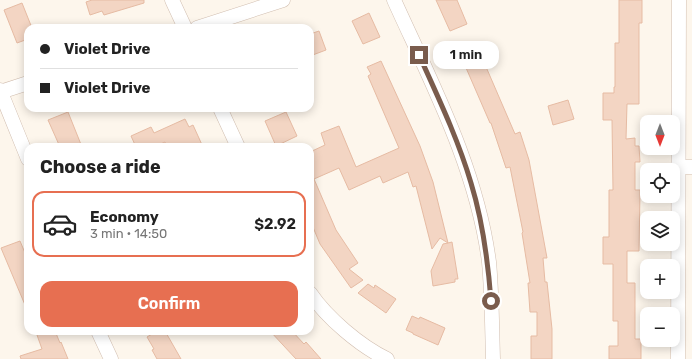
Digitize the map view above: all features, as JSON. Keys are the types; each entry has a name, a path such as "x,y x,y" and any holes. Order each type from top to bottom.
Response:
{"street":[{"path":"172,0 183,24"},
{"path":"209,24 283,0"},
{"path":"394,0 450,124 472,184 488,262 492,314 493,359"},
{"path":"678,163 679,0"},
{"path":"24,84 0,91 24,149"},
{"path":"222,112 236,143"},
{"path":"680,166 692,167"},
{"path":"678,203 678,359"},
{"path":"314,297 336,322 359,342 387,359"},
{"path":"100,335 111,359"}],"building":[{"path":"92,0 144,0 144,3 104,15 102,11 90,15 86,2"},
{"path":"436,0 457,0 467,24 450,31"},
{"path":"619,0 642,0 642,23 639,23 639,104 627,104 626,139 635,138 635,146 639,146 640,162 635,162 635,190 640,190 639,251 627,251 627,283 635,283 635,339 640,339 641,359 609,359 609,346 618,346 618,321 613,321 613,264 603,264 603,237 609,237 609,190 613,190 612,120 603,120 603,93 614,93 615,43 619,43"},
{"path":"22,3 30,24 24,24 24,40 17,43 4,10"},
{"path":"369,13 380,37 363,44 352,21"},
{"path":"319,31 326,50 314,54 314,33"},
{"path":"477,46 515,134 520,132 529,160 547,258 543,258 552,329 552,359 531,359 531,336 537,336 537,312 530,312 528,283 530,283 523,232 510,167 506,168 491,123 460,54"},
{"path":"381,61 420,146 433,182 448,243 440,238 432,249 416,186 413,187 408,172 383,183 380,176 349,190 339,168 314,179 314,150 325,145 321,133 339,126 356,167 399,148 368,76 371,74 367,67"},
{"path":"568,100 574,119 553,125 548,106"},
{"path":"68,112 80,143 58,143 48,120"},
{"path":"286,112 297,136 282,143 275,143 265,121"},
{"path":"185,119 189,127 193,125 201,143 134,143 131,136 151,127 154,133"},
{"path":"314,179 336,230 358,263 349,269 363,280 351,288 320,244 314,230"},
{"path":"20,241 24,250 24,303 1,248"},
{"path":"452,242 458,279 455,279 455,282 433,286 431,271 443,244"},
{"path":"368,284 374,288 375,285 396,299 386,313 358,293"},
{"path":"412,316 419,319 420,317 445,328 438,345 406,330"},
{"path":"37,335 57,335 68,359 21,359 20,356 42,349"},
{"path":"150,335 167,335 181,359 157,359 152,350 154,349 147,337"},
{"path":"274,335 296,335 304,344 306,342 321,359 296,359"}],"route":[{"path":"419,55 450,124 472,184 488,262 491,301"}]}
